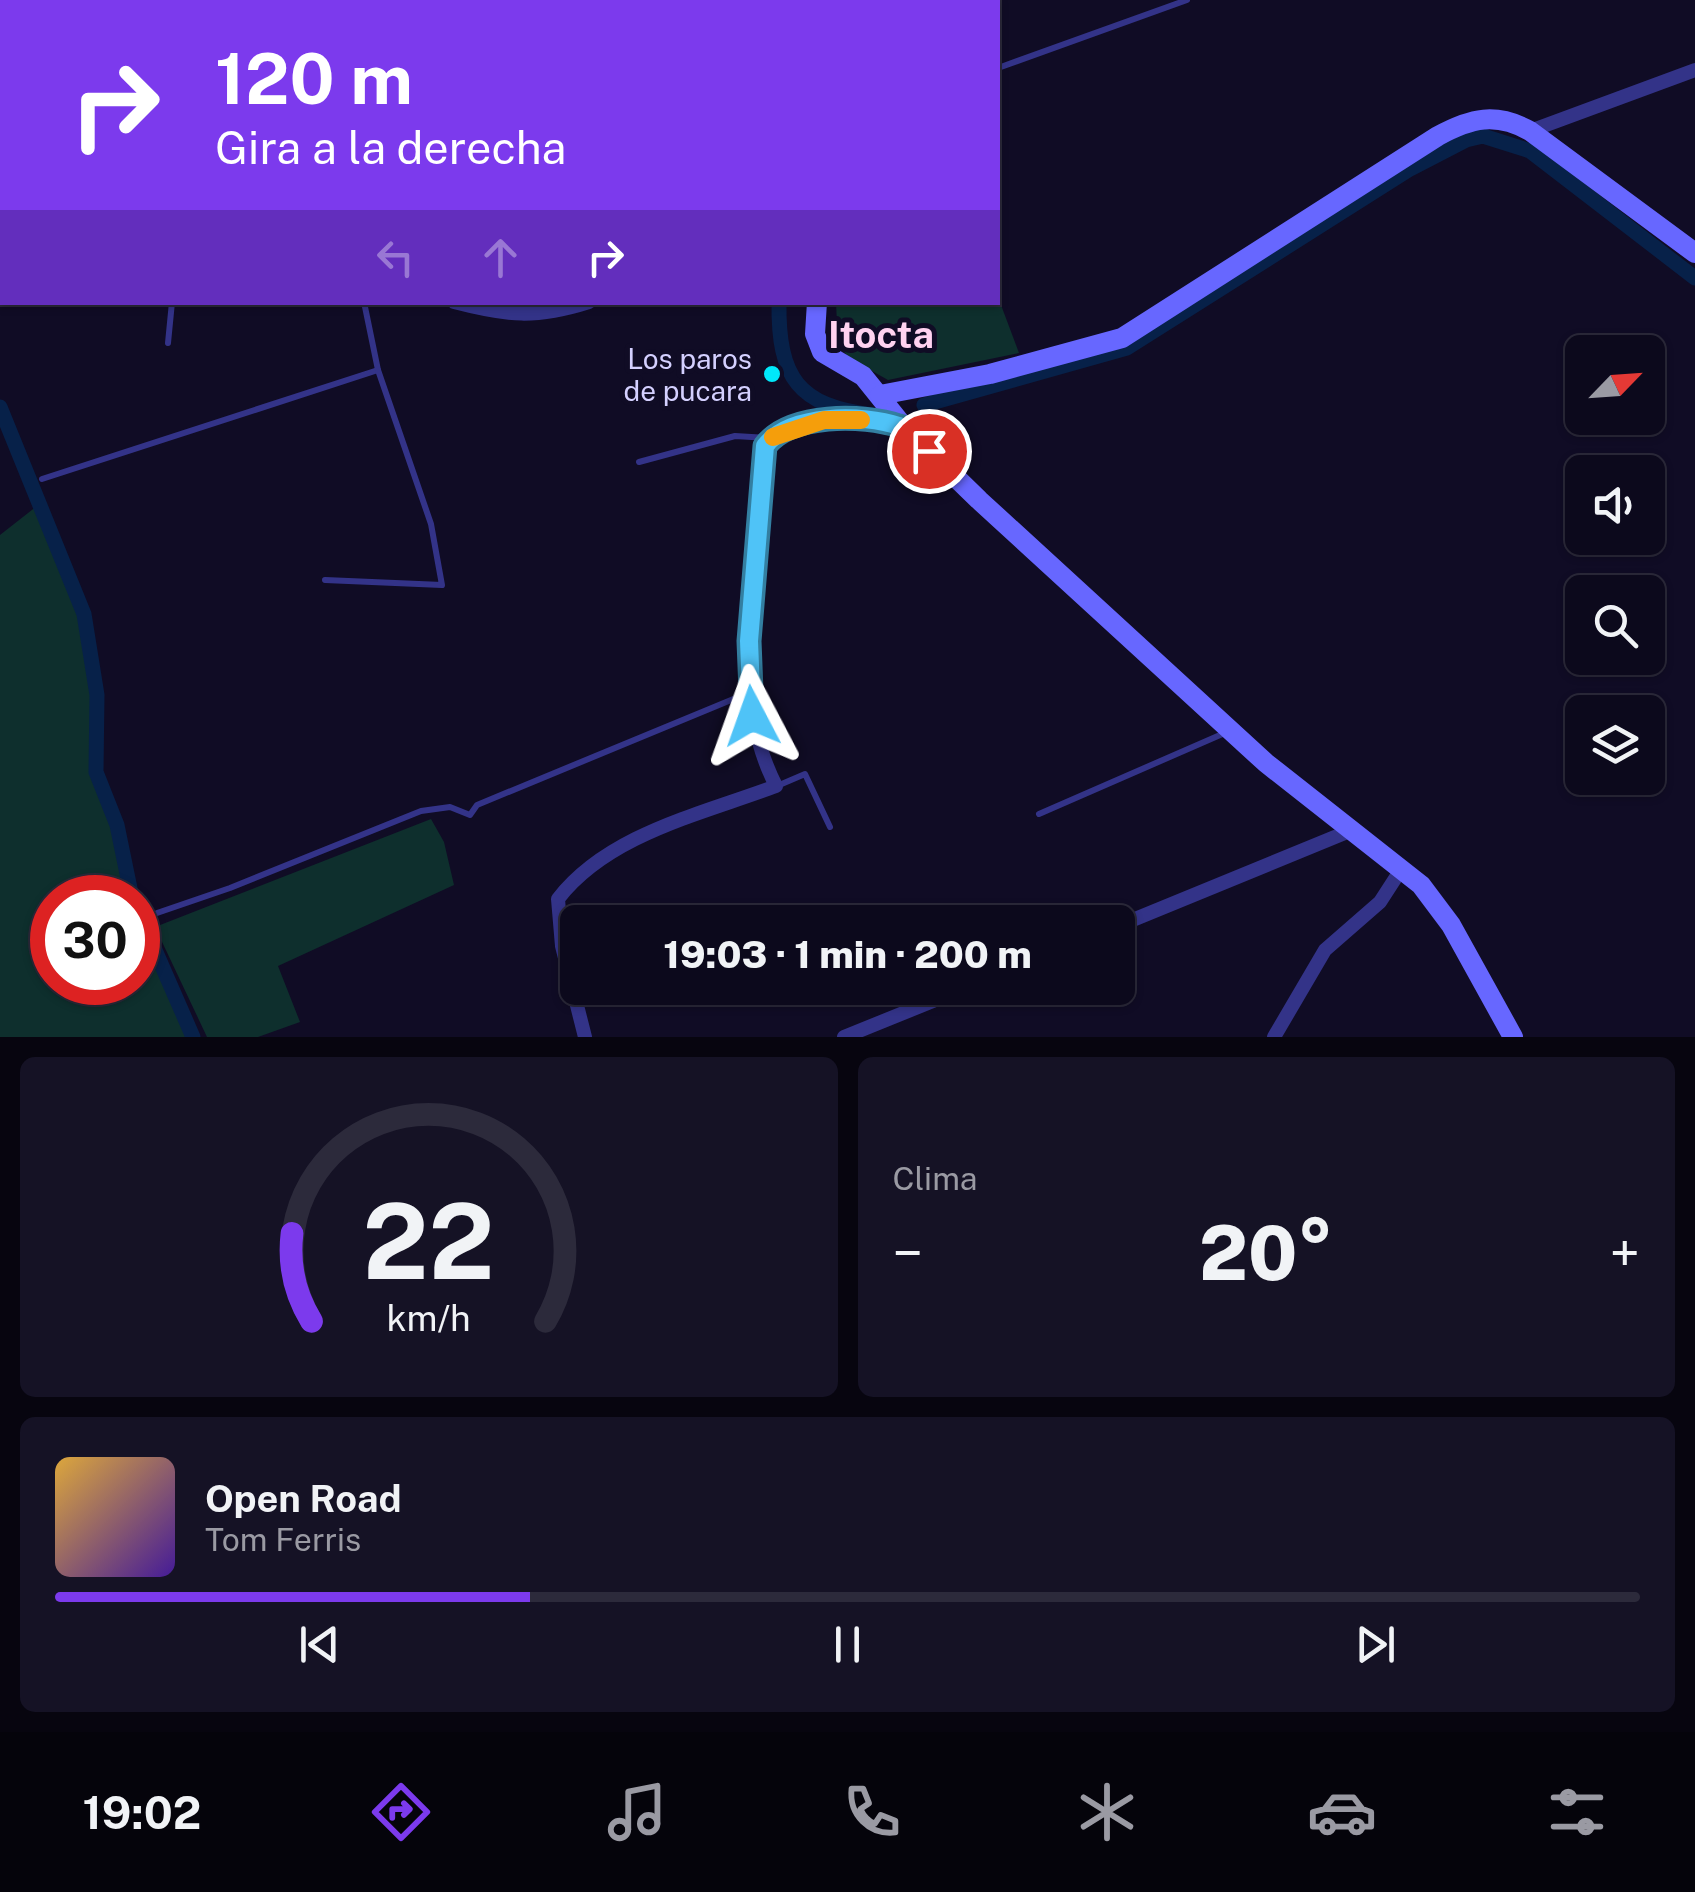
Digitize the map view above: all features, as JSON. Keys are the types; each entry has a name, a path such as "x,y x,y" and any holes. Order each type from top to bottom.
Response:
{"main road":[{"path":"880,395 990,374 1122,338 1455,127 1498,118 1530,131 1695,253"},
{"path":"816,305 815,334 822,352 862,376 904,426 1102,616 1266,762 1402,868 1435,900 1513,1037"}],"street":[{"path":"1530,131 1695,70"},
{"path":"463,305 495,315 547,316 580,305"},
{"path":"585,1037 562,946 558,899 568,885 628,842 776,786 756,740 748,693 763,458 771,438 807,425 842,419 904,426"},
{"path":"1135,919 1352,830"},
{"path":"1274,1037 1326,950 1380,902 1402,868"},
{"path":"844,1037 924,1005"}],"lane":[{"path":"1000,67 1187,0"},
{"path":"168,343 172,305"},
{"path":"325,580 442,584 431,524 378,370 365,305"},
{"path":"42,479 378,370"},
{"path":"640,462 735,436 771,438"},
{"path":"160,912 421,811 450,808 470,815 478,805 748,693"},
{"path":"1039,814 1233,730"},
{"path":"776,786 805,774 830,827"}],"green space":[{"path":"1000,302 1019,353 888,380 849,358 838,344 836,305"},
{"path":"37,506 84,614 97,695 96,772 117,825 127,875 30,875 30,1005 160,1005 160,961 193,1037 0,1037 0,535"},
{"path":"431,819 444,842 454,885 278,966 300,1022 258,1037 207,1037 160,938 160,925"}],"waterway":[{"path":"924,405 1127,348 1410,169 1466,140 1483,136 1530,151 1695,278"},
{"path":"779,305 783,350 797,384 827,404 873,415"},
{"path":"0,407 84,614 97,695 96,772 117,825 127,875"},
{"path":"160,961 193,1037"}],"slow traffic":[{"path":"773,437 824,420 861,420"}],"place":[{"name":"Los paros de pucara","path":"772,374"}],"district":[{"name":"Itocta","path":"881,334"}],"route":[{"path":"752,716 748,693 750,616 762,527 765,446 778,434 824,420 842,419 904,426 929,451"}]}
